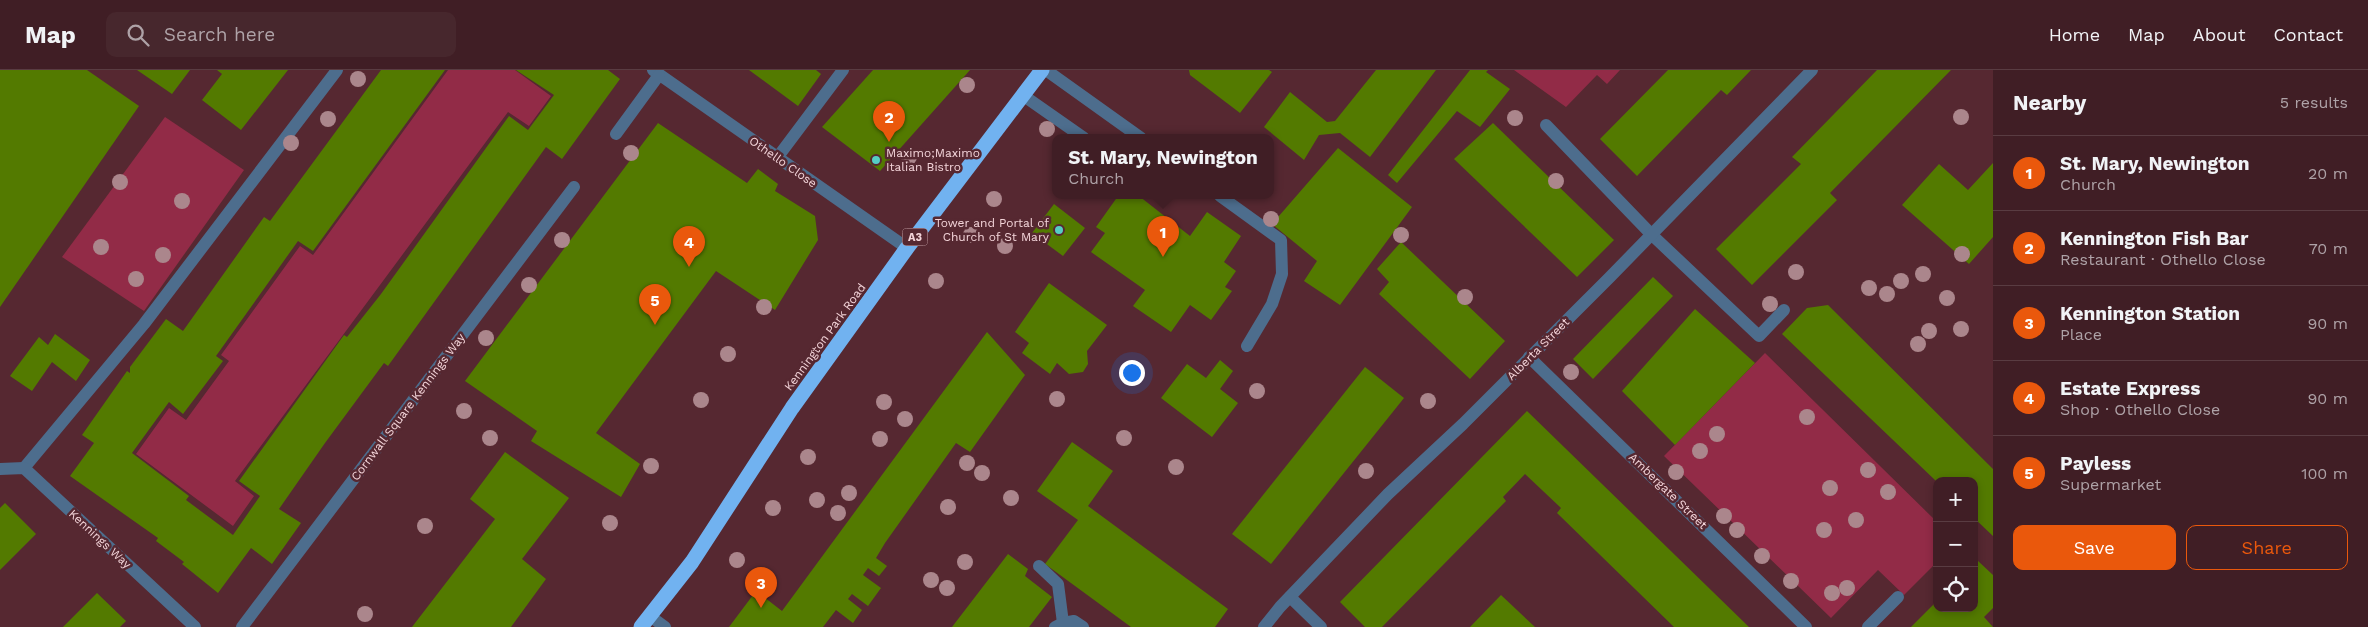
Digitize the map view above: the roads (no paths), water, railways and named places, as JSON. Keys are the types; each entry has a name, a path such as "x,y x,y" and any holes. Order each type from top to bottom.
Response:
{"highway":[{"name":"Kennington Park Road","path":"646,621 692,562 792,408 907,248 1042,70"}],"street":[{"path":"0,469 24,468 144,324 337,70"},
{"path":"777,158 843,70"},
{"path":"1046,70 1135,134"},
{"name":"Alberta Street","path":"1264,627 1388,494 1463,424 1530,357 1812,70"},
{"path":"616,134 656,72"},
{"name":"Othello Close","path":"656,72 907,248"},
{"path":"1024,96 1078,134"},
{"path":"1546,125 1650,234 1759,336 1784,310"},
{"name":"Cornwall Square Kennings Way","path":"242,627 574,187"},
{"path":"1224,199 1281,240 1282,274 1272,304 1247,346"},
{"name":"Ambergate Street","path":"1530,357 1806,627"},
{"name":"Kennings Way","path":"24,468 195,627"},
{"path":"1039,566 1058,584 1059,625 1074,621 1083,627"},
{"path":"1290,597 1321,627"},
{"path":"1868,627 1898,597"},
{"path":"646,621 665,627"}],"place":[{"name":"Kennington Fish Bar","path":"889,142"},
{"name":"Maximo;Maximo Italian Bistro","path":"876,160"},
{"name":"Tower and Portal of Church of St Mary","path":"1059,230"},
{"name":"St. Mary, Newington","path":"1163,257"},
{"name":"Estate Express","path":"689,267"},
{"name":"Payless","path":"655,325"},
{"name":"Kennington Station","path":"761,608"}]}
